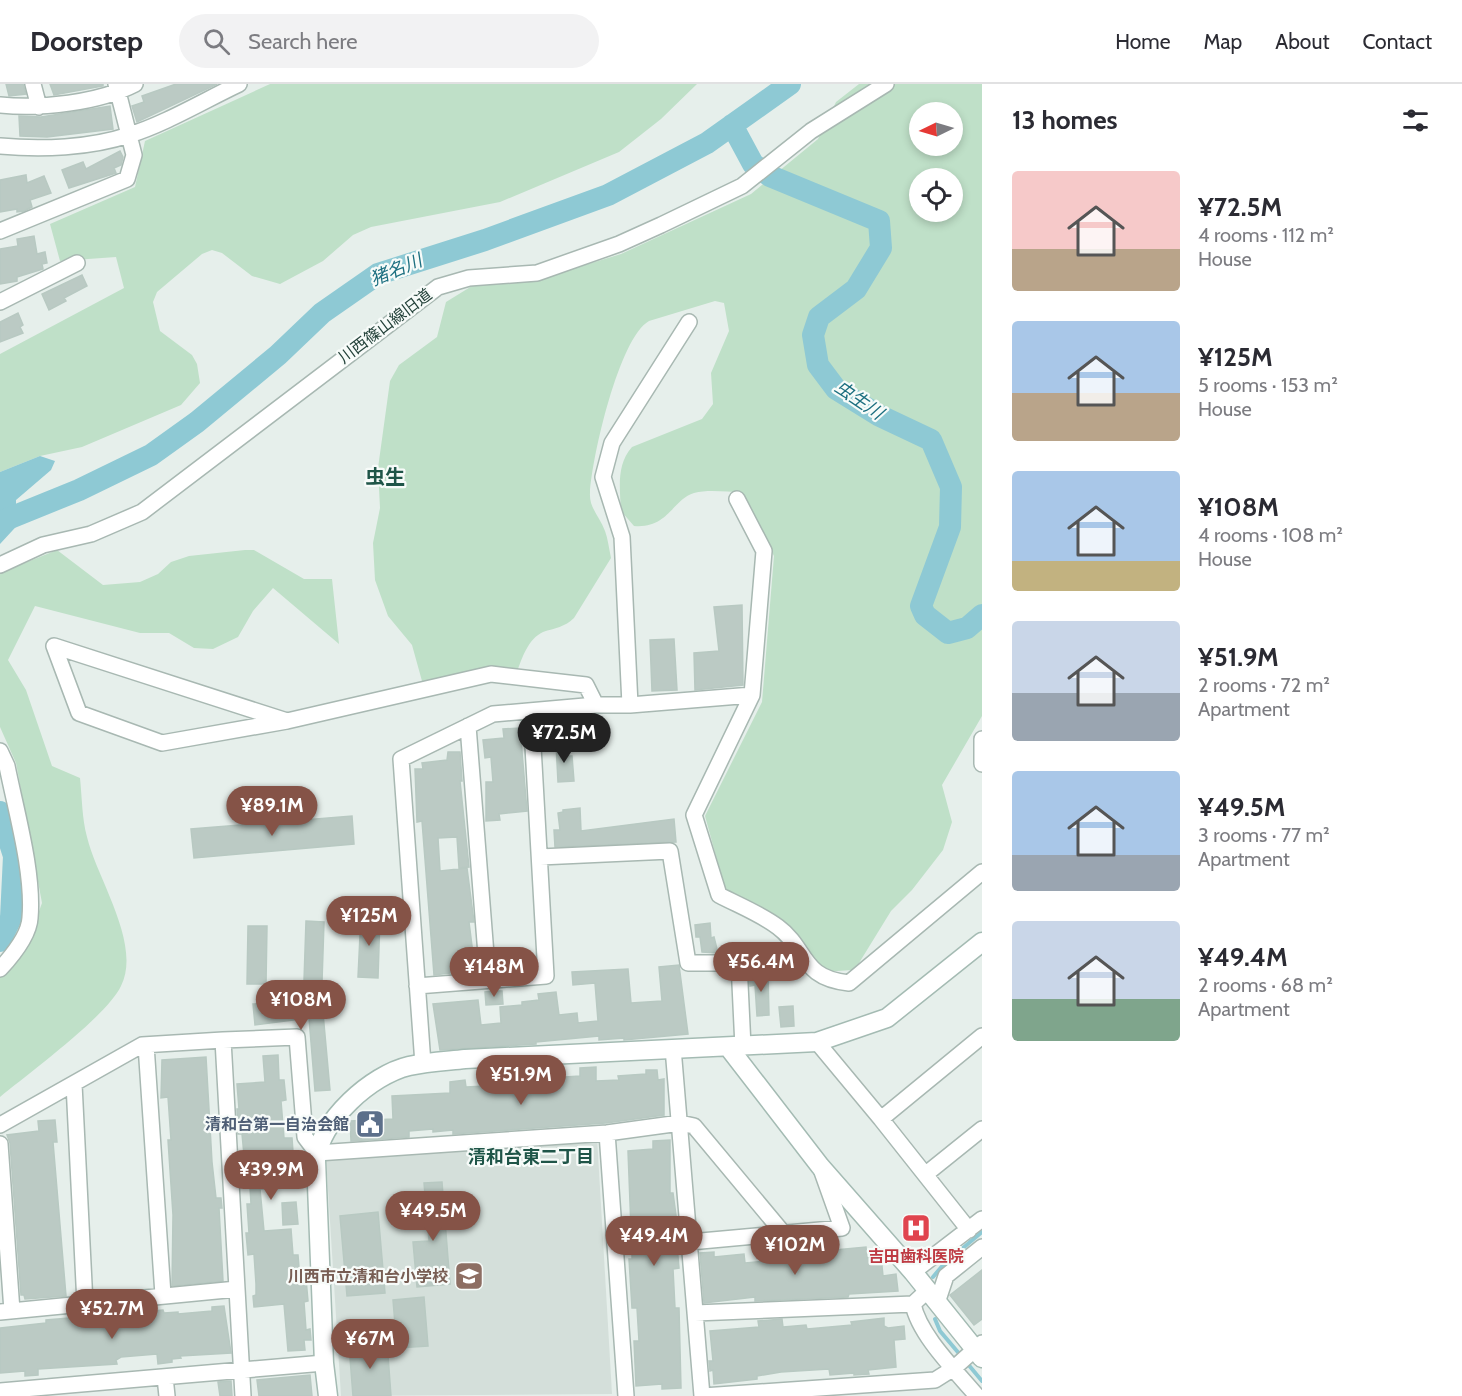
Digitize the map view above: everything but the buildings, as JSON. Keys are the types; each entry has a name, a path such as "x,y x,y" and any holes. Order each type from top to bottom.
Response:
{"street":[{"path":"33,84 39,107"},
{"path":"0,105 39,107 135,84"},
{"path":"0,146 35,147 96,143 130,135 239,84"},
{"name":"川西篠山線旧道","path":"0,564 43,545 91,534 142,512 438,286 469,278 537,273 640,235 742,186 811,131 886,84"},
{"path":"0,231 127,179 134,155 118,88"},
{"path":"0,302 77,263"},
{"path":"630,705 622,537 603,477 612,443 689,322"},
{"path":"737,499 764,551 752,695 694,815 719,895 779,927 814,971 829,981 849,983 982,872"},
{"path":"287,721 54,646 80,713 162,743 287,721 491,674 586,685 596,705"},
{"path":"423,1064 400,759 493,714 752,695"},
{"path":"417,986 546,976 531,711"},
{"path":"468,726 488,980"},
{"path":"982,739 982,764"},
{"path":"0,751 8,766 29,882 30,920 14,954 0,969"},
{"path":"540,857 670,851 688,963 739,963 736,1047 820,1166 913,1272 977,1351 935,1380 798,1392 703,1396 673,1048"},
{"path":"328,1396 324,1363 317,1153 321,1137 359,1090 408,1066 465,1059 817,1042 887,1018 982,942"},
{"path":"881,1119 982,1036"},
{"path":"0,1125 146,1045 297,1037 305,1137 317,1153"},
{"path":"223,1040 243,1396"},
{"path":"817,1042 969,1230"},
{"path":"146,1045 163,1294"},
{"path":"74,1084 85,1304"},
{"path":"317,1153 607,1133 680,1123 694,1126 784,1234"},
{"path":"926,1174 982,1129"},
{"path":"607,1133 626,1396"},
{"path":"0,1144 6,1312 237,1288"},
{"path":"690,1242 842,1228 820,1166"},
{"path":"913,1272 982,1219"},
{"path":"695,1313 913,1304 932,1297 946,1276 982,1247"},
{"path":"913,1304 915,1314 924,1329 977,1396"},
{"path":"8,1392 86,1390 165,1377 324,1363"},
{"path":"165,1377 167,1396"}],"shaded area":[{"name":"川西市立清和台小学校","path":"597,1137 612,1394 341,1396 326,1157"}],"green space":[{"path":"270,84 697,84 661,119 619,152 500,202 371,227 353,235 323,261 280,284 252,276 222,253 212,250 202,254 157,292 153,302 160,331 192,355 197,364 200,383 181,405 82,447 40,456 0,472 0,354 124,288 116,257 60,261 50,224 135,187 145,141"},
{"path":"859,84 982,84 982,716 942,785 952,822 943,850 912,890 891,911 859,963 852,970 823,972 782,920 725,889 705,816 762,702 774,556 741,492 694,493 687,496 655,523 645,526 634,526 621,511 621,469 632,447 702,419 713,404 711,373 729,331 724,303 715,301 649,321 638,332 627,350 602,427 590,493 593,508 606,534 611,558 574,618 533,639 526,649 517,672 489,670 422,681 412,645 388,616 375,580 373,543 380,508 378,468 390,381 399,365 437,337 446,302 472,286 533,281 621,254 751,194 818,139 836,102"},
{"path":"57,550 103,585 140,582 158,574 171,562 189,556 254,550 304,579 332,579 339,644 273,588 253,611 238,637 213,649 194,648 169,633 140,633 35,606 8,660 26,690 52,766 80,778 87,837 122,931 126,951 126,969 121,986 100,1013 66,1044 0,1097 0,976 25,950 42,903 16,763 0,727 0,573"}],"water":[{"path":"40,456 55,461 51,470 16,500 16,506 24,518 0,544 0,472"}],"waterway":[{"name":"猪名川","path":"0,522 79,490 151,455 197,422 278,355 322,313 378,274 485,240 608,195 707,143 790,84"},
{"name":"虫生川","path":"732,125 753,164 770,176 879,221 881,248 856,289 819,317 813,335 818,365 836,389 878,415 931,440 951,487 950,527 921,606 925,615 948,633 967,628 982,615"},
{"name":"猪名川","path":"0,812 14,856 11,918 0,941"},
{"path":"933,1277 944,1264 982,1232"},
{"path":"935,1319 940,1331 962,1357"},
{"path":"967,1363 982,1381"}],"place":[{"name":"清和台第一自治会館","path":"370,1124"},
{"name":"吉田歯科医院","path":"916,1228"},
{"name":"川西市立清和台小学校","path":"469,1276"}],"district":[{"name":"虫生","path":"385,477"},
{"name":"清和台東二丁目","path":"531,1157"}]}
